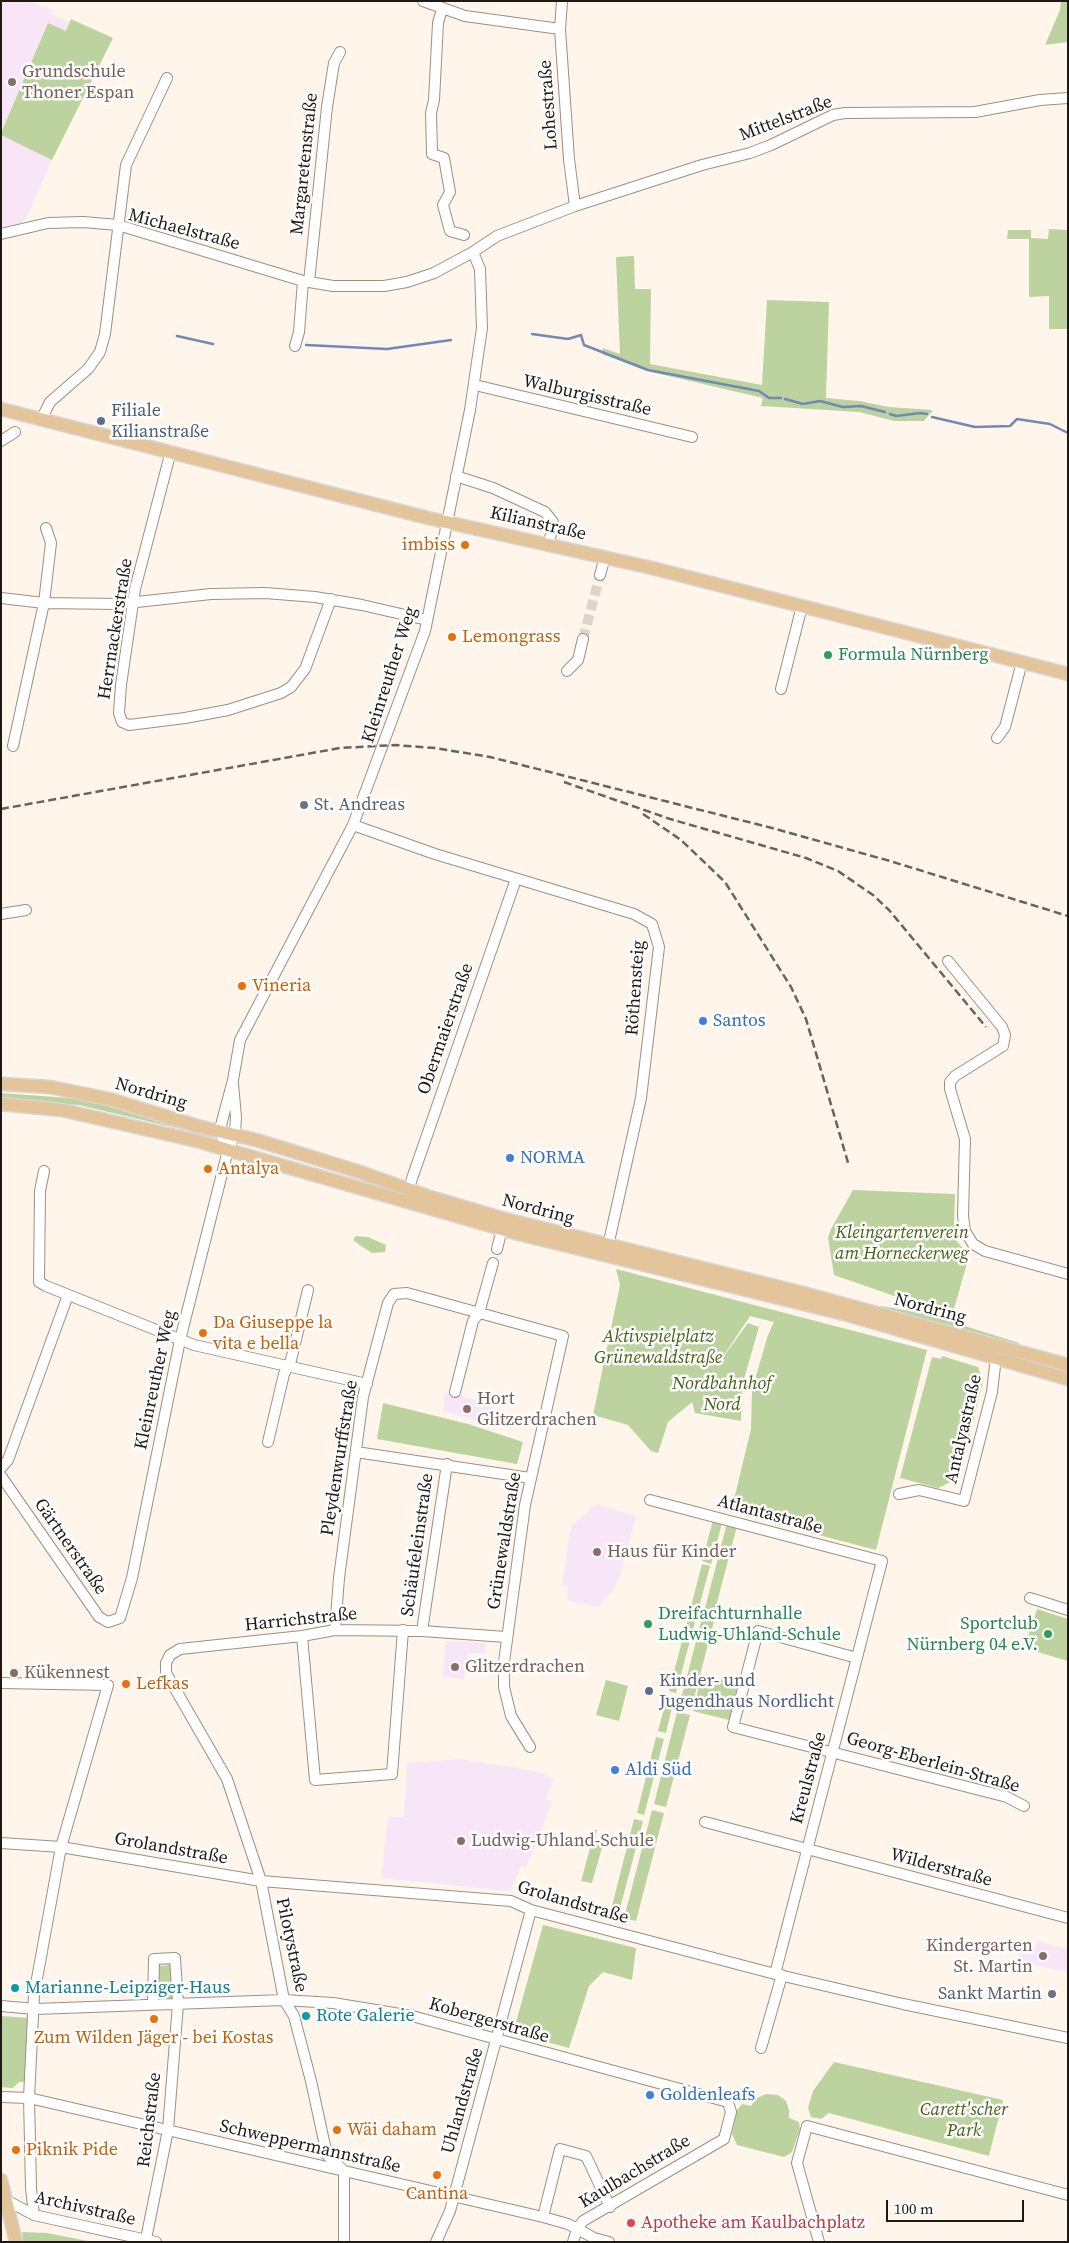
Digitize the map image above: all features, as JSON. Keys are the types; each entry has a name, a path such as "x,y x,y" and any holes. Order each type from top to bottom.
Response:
{"main road":[{"name":"Kilianstraße","path":"1,410 42,418 447,522 605,557 1068,674"},
{"name":"Nordring","path":"1,1084 50,1087 84,1093 235,1134 501,1218 795,1291 1068,1365"},
{"name":"Nordring","path":"1,1104 46,1108 89,1115 228,1150 502,1229 812,1306 1068,1379"},
{"path":"1,2180 16,2242"}],"street":[{"path":"424,1 465,16 560,29"},
{"name":"Lohestraße","path":"562,1 560,29 569,159 575,206"},
{"path":"442,9 438,23 434,100 431,113 432,154 444,158 450,192 443,205 450,231 464,234"},
{"name":"Margaretenstraße","path":"306,281 327,107 334,63 340,52"},
{"path":"1,234 48,223 83,222 118,225 126,164 167,78"},
{"name":"Mittelstraße","path":"473,252 497,236 575,206 702,165 750,153 833,116 845,113 975,112 1040,100 1068,98"},
{"name":"Michaelstraße","path":"42,418 50,402 88,369 100,352 105,334 118,225 306,281 358,287 407,282 434,273 473,252"},
{"name":"Kleinreuther Weg","path":"120,1618 132,1578 180,1340 228,1150 235,1134 236,1117 233,1080 236,1055 245,1029 353,825 411,673 427,620 474,385 482,328 480,269 473,252"},
{"path":"294,346 299,332 306,281"},
{"name":"Walburgisstraße","path":"474,385 692,437"},
{"path":"1,441 15,432"},
{"name":"Herrnackerstraße","path":"171,451 133,602 121,686 119,713 122,722 129,726 228,710 281,693 291,687 305,669 331,599"},
{"path":"456,476 493,488 545,512 553,522 549,544"},
{"path":"13,746 44,603 51,543 46,528"},
{"path":"600,575 605,557"},
{"path":"1,598 44,603 118,604 238,593 331,599 427,620"},
{"path":"781,689 802,606"},
{"path":"567,671 578,660 583,639"},
{"path":"997,738 1004,727 1022,662"},
{"name":"Röthensteig","path":"353,825 369,833 644,918 652,924 658,941 641,1098 608,1246"},
{"name":"Obermaierstraße","path":"408,1190 516,879"},
{"path":"1,914 26,910"},
{"path":"948,961 1002,1027 1006,1035 1003,1046 955,1076 950,1082 950,1089 965,1139 963,1216 965,1231 973,1244 985,1251 1068,1274"},
{"name":"Kleinreuther Weg","path":"220,1131 224,1107 233,1080"},
{"path":"220,1131 228,1150"},
{"path":"44,1171 40,1191 39,1282 180,1340 367,1384"},
{"path":"496,1248 502,1229"},
{"path":"455,1392 473,1321 479,1313 493,1264"},
{"path":"268,1442 308,1290"},
{"name":"Pleydenwurffstraße","path":"335,1630 356,1452 367,1384 388,1303 394,1294 407,1293 479,1313"},
{"path":"1,1468 8,1460 68,1295"},
{"name":"Grünewaldstraße","path":"479,1313 563,1336 530,1478 506,1637 504,1687 507,1703 511,1716 530,1747"},
{"name":"Antalyastraße","path":"899,1494 919,1490 964,1502 992,1392 996,1358"},
{"name":"Schäufeleinstraße","path":"356,1452 447,1464 530,1478"},
{"name":"Schäufeleinstraße","path":"422,1631 447,1464"},
{"name":"Gärtnerstraße","path":"1,1476 99,1617 108,1622 120,1618"},
{"name":"Atlantastraße","path":"650,1500 882,1561"},
{"name":"Kreulstraße","path":"761,2048 807,1849 882,1561"},
{"path":"1030,1598 1068,1610"},
{"name":"Harrichstraße","path":"166,1663 170,1655 180,1650 302,1636 335,1630 403,1630 506,1637"},
{"path":"302,1636 315,1780 392,1774 403,1630"},
{"name":"Georg-Eberlein-Straße","path":"857,1658 758,1630 733,1727 1007,1797 1024,1806"},
{"name":"Pilotystraße","path":"166,1663 166,1673 227,1779 261,1881 284,2000 294,2016 311,2081 327,2155 344,2171"},
{"path":"1,1683 108,1685 61,1848 34,1995 35,2010 29,2098 31,2188 34,2215"},
{"name":"Wilderstraße","path":"705,1822 1068,1918"},
{"name":"Grolandstraße","path":"1,1843 61,1848 261,1881 511,1901 531,1910 778,1975 915,2007 1068,2038"},
{"name":"Uhlandstraße","path":"436,2242 453,2198 531,1910"},
{"path":"153,2004 154,1959 175,1958 178,2004"},
{"name":"Kobergerstraße","path":"1,2006 35,2010 284,2000 380,2010 728,2102 731,2112 724,2138"},
{"name":"Reichstraße","path":"146,2239 168,2130 178,2004"},
{"name":"Schweppermannstraße","path":"1,2097 29,2098 453,2198 543,2217 609,2242"},
{"path":"819,2242 797,2163 806,2126 1068,2195"},
{"name":"Kaulbachstraße","path":"573,2242 577,2230 584,2221 724,2138"},
{"path":"543,2217 560,2149 586,2156 610,2207"},
{"path":"344,2171 344,2242"},
{"name":"Archivstraße","path":"5,2200 34,2215 156,2242"}],"shaded area":[{"name":"Grundschule Thoner Espan","path":"1,1 28,1 52,10 51,14 70,22 66,31 48,24 1,133"},
{"name":"Grundschule Thoner Espan","path":"1,135 52,160 24,222 1,228"},
{"name":"Hort Glitzerdrachen","path":"445,1392 491,1404 489,1413 498,1415 495,1426 443,1411"},
{"name":"Haus für Kinder","path":"596,1504 636,1516 620,1576 614,1589 598,1607 567,1600 568,1586 562,1585 571,1527"},
{"name":"Glitzerdrachen","path":"445,1641 486,1643 485,1654 468,1653 464,1679 443,1676"},
{"name":"Ludwig-Uhland-Schule","path":"461,1759 535,1771 554,1779 546,1799 552,1802 526,1868 521,1866 510,1891 381,1878 388,1817 404,1817 407,1763"},
{"name":"Kindergarten St. Martin","path":"1037,1941 1068,1949 1068,1972 1017,1962 1020,1945 1035,1948"}],"green space":[{"path":"1061,1 1068,1 1068,42 1045,45 1060,10"},
{"path":"71,19 113,38 52,160 1,135 1,133 48,23 66,31"},
{"path":"1049,229 1068,230 1068,329 1049,329 1049,296 1029,297 1029,239 1007,239 1008,230 1031,230 1031,238 1048,239"},
{"path":"634,256 635,289 651,289 650,364 762,385 767,300 829,302 826,398 859,401 889,407 933,410 924,421 894,421 859,412 761,406 763,398 647,371 602,354 603,348 620,354 616,257"},
{"path":"1,1093 83,1099 186,1126 185,1130 79,1105 1,1100"},
{"name":"Kleingartenverein am Horneckerweg","path":"853,1190 955,1194 954,1226 956,1240 969,1256 952,1316 834,1275 828,1238"},
{"path":"356,1236 368,1237 386,1245 385,1252 372,1253 353,1240"},
{"path":"616,1269 927,1350 876,1550 731,1512 751,1429 752,1389 768,1335 774,1322 750,1316 716,1367 748,1323 759,1327 742,1386 741,1421 695,1413 692,1402 668,1422 658,1453 651,1451 628,1425 593,1415 620,1285"},
{"path":"881,1306 927,1314 1019,1343 1017,1347 876,1309"},
{"path":"942,1356 978,1367 983,1381 959,1478 938,1488 900,1478 932,1357 941,1359"},
{"path":"383,1403 468,1424 523,1442 517,1464 377,1439"},
{"path":"713,1520 722,1523 711,1564 702,1561"},
{"path":"727,1523 737,1526 714,1614 704,1612"},
{"path":"702,1564 710,1566 676,1693 669,1691"},
{"name":"Sportclub Nürnberg 04 e.V.","path":"1037,1609 1068,1619 1068,1661 1024,1648"},
{"path":"702,1618 714,1621 691,1710 679,1707"},
{"path":"702,1674 738,1684 729,1720 693,1711"},
{"path":"606,1680 628,1686 619,1721 596,1715"},
{"path":"667,1697 674,1699 666,1733 658,1731"},
{"path":"677,1712 690,1715 666,1807 654,1804"},
{"path":"656,1737 664,1739 644,1815 637,1813"},
{"path":"652,1810 664,1813 636,1921 624,1918"},
{"path":"634,1819 643,1821 618,1916 610,1914"},
{"path":"595,1830 597,1830 595,1840 601,1841 604,1832 606,1833 592,1883 581,1881"},
{"path":"543,1925 636,1948 632,1980 603,1972 589,1986 569,2048 513,2033"},
{"path":"172,1965 174,1999 156,1998 158,1966"},
{"path":"1,2016 29,2018 28,2072 24,2082 19,2082 13,2088 1,2087"},
{"name":"Carett'scher Park","path":"834,2062 1003,2100 989,2156 829,2113 821,2119 811,2117 808,2108 813,2091"},
{"path":"766,2094 778,2095 786,2101 789,2118 799,2122 800,2129 792,2152 784,2157 737,2145 732,2134 737,2110 742,2104 751,2106 757,2098"},
{"path":"22,2232 47,2233 93,2242 23,2242"}],"waterway":[{"path":"532,334 568,339 581,335 584,345 648,370 759,391 769,398 781,398"},
{"path":"177,336 213,344"},
{"path":"306,345 387,349 451,340"},
{"path":"785,399 803,404 820,401 843,407 861,406 885,412"},
{"path":"890,414 896,416 927,414"},
{"path":"932,417 975,427 1010,426 1017,419 1050,424 1068,433"}],"tunnel":[{"path":"583,639 600,575"}],"railway":[{"path":"1,809 340,748 395,745 435,748 490,757 772,828 890,861 1068,916"},
{"path":"564,782 670,819 806,858 838,871 873,895 889,910 986,1027"},
{"path":"643,814 681,840 725,882 791,987 806,1019 849,1166"}],"place":[{"name":"Grundschule Thoner Espan","path":"12,82"},
{"name":"Filiale Kilianstraße","path":"101,421"},
{"name":"imbiss","path":"465,545"},
{"name":"Lemongrass","path":"452,637"},
{"name":"Formula Nürnberg","path":"828,655"},
{"name":"St. Andreas","path":"304,805"},
{"name":"Vineria","path":"242,986"},
{"name":"Santos","path":"703,1021"},
{"name":"NORMA","path":"510,1158"},
{"name":"Antalya","path":"208,1169"},
{"name":"Da Giuseppe la vita e bella","path":"203,1333"},
{"name":"Hort Glitzerdrachen","path":"467,1409"},
{"name":"Haus für Kinder","path":"597,1552"},
{"name":"Dreifachturnhalle Ludwig-Uhland-Schule","path":"648,1624"},
{"name":"Sportclub Nürnberg 04 e.V.","path":"1048,1634"},
{"name":"Glitzerdrachen","path":"455,1667"},
{"name":"Kükennest","path":"14,1673"},
{"name":"Lefkas","path":"126,1684"},
{"name":"Kinder- und Jugendhaus Nordlicht","path":"649,1691"},
{"name":"Aldi Süd","path":"615,1770"},
{"name":"Ludwig-Uhland-Schule","path":"461,1841"},
{"name":"Kindergarten St. Martin","path":"1043,1956"},
{"name":"Marianne-Leipziger-Haus","path":"15,1988"},
{"name":"Sankt Martin","path":"1052,1994"},
{"name":"Rote Galerie","path":"306,2016"},
{"name":"Zum Wilden Jäger - bei Kostas","path":"154,2019"},
{"name":"Goldenleafs","path":"650,2095"},
{"name":"Wäi daham","path":"337,2130"},
{"name":"Piknik Pide","path":"16,2150"},
{"name":"Cantina","path":"437,2175"},
{"name":"Apotheke am Kaulbachplatz","path":"631,2223"}],"park label":[{"name":"Aktivspielplatz Grünewaldstraße","path":"658,1347"},
{"name":"Nordbahnhof Nord","path":"722,1394"}]}
